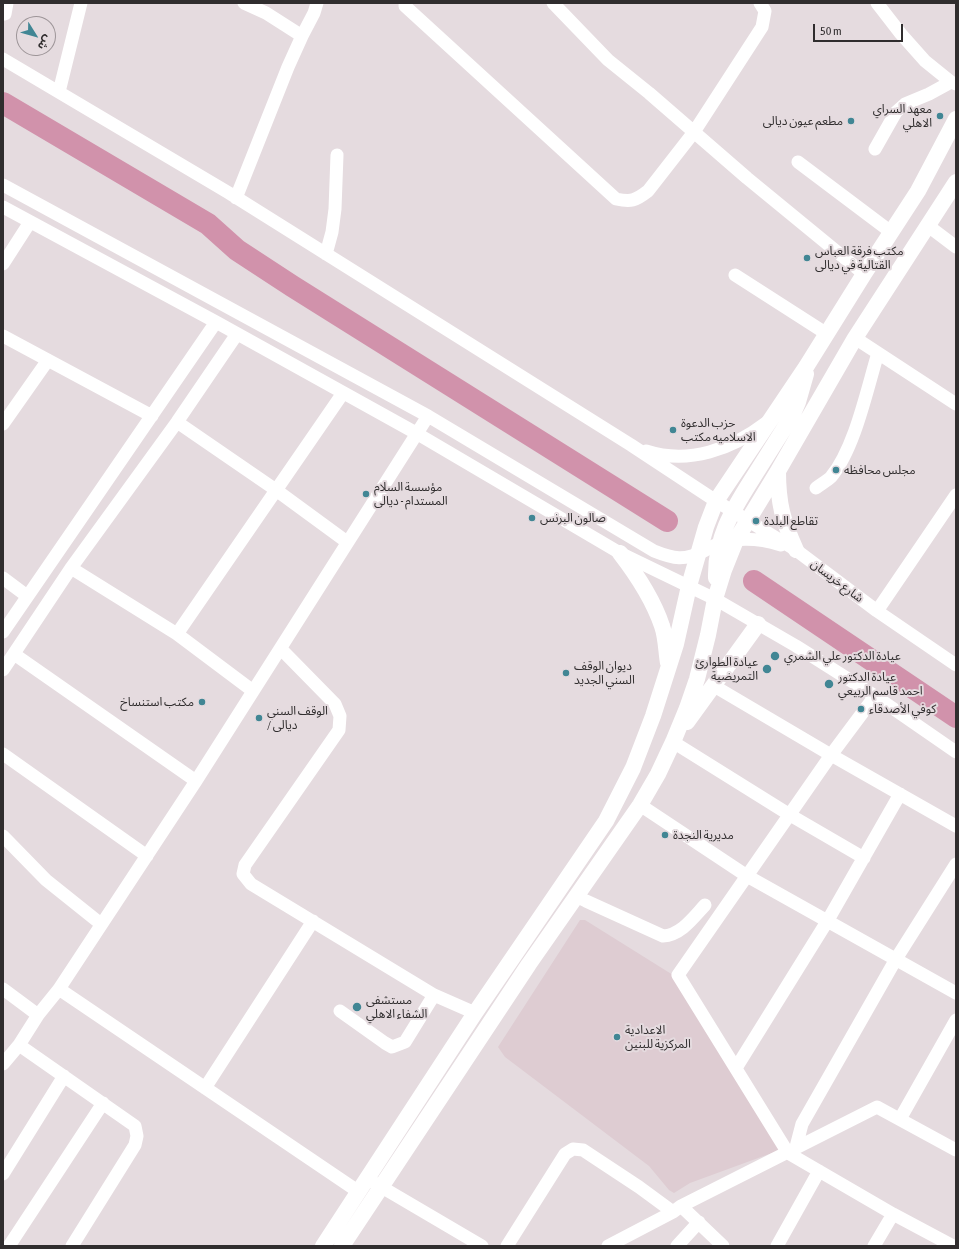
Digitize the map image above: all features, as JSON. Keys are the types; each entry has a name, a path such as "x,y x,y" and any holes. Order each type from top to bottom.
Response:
{"main road":[{"path":"918,191 956,119"},
{"path":"342,1246 374,1183 475,1013 606,821 633,768 653,716 669,668 689,586 706,527 716,501 827,334 891,232 956,134"},
{"path":"323,1246 359,1192 374,1183 530,964 640,805 658,774 673,742 697,679 708,636 715,599 724,570 736,540 855,338 956,182"},
{"path":"715,599 719,543 732,511 792,416 803,388 806,366"},
{"path":"778,471 779,501 783,518 796,550"},
{"path":"620,553 637,576 651,600 662,627 669,668"},
{"path":"673,742 758,624"}],"street":[{"path":"59,92 80,3"},
{"path":"244,3 266,13 302,36"},
{"path":"236,198 288,67 314,13 317,3"},
{"path":"553,3 608,60 649,93 747,178 864,274"},
{"path":"405,6 616,199 629,202 639,198 648,191 694,132 762,27 765,11 760,3"},
{"path":"875,149 896,112 905,104 954,83 925,61 901,34 877,3"},
{"path":"3,58 236,198 631,445 661,455 695,455 710,452 732,444 752,433 770,419"},
{"path":"326,254 332,232 335,210 336,155"},
{"path":"798,162 891,232"},
{"path":"3,185 428,416 654,551 677,559 688,558 719,543 736,540 772,542 796,550"},
{"path":"3,207 216,322 416,433 620,553 715,599 796,646 875,696 956,752"},
{"path":"3,264 30,222"},
{"path":"927,225 956,247"},
{"path":"736,275 827,334"},
{"path":"3,632 216,322"},
{"path":"3,670 71,568 177,422 237,334"},
{"path":"3,336 152,416"},
{"path":"855,338 956,404"},
{"path":"816,488 830,477 845,455 857,425 878,353"},
{"path":"3,424 48,360"},
{"path":"177,634 343,393"},
{"path":"3,1064 20,1045 38,1015 59,989 147,856 281,649 347,542 428,416"},
{"path":"177,422 276,490 347,542"},
{"name":"شارع خريسان","path":"631,445 716,501 796,550 877,611 956,665"},
{"path":"877,611 956,495"},
{"path":"71,568 177,634 253,691"},
{"path":"3,578 28,596"},
{"path":"281,649 335,704 340,716 339,730 245,865 243,874 251,884 434,995 475,1013"},
{"path":"14,654 196,781"},
{"path":"714,686 956,826"},
{"path":"875,696 831,755 678,975 736,1068 792,1150 819,1171 893,1214 953,1246"},
{"path":"673,742 790,815 864,858"},
{"path":"3,754 147,856"},
{"path":"736,1068 828,920 900,794"},
{"path":"640,805 747,876 956,993"},
{"path":"3,836 46,880 101,924"},
{"path":"792,1150 802,1124 896,959 956,864"},
{"path":"576,896 586,902 663,936 669,936 681,929 705,905"},
{"path":"204,1088 313,922"},
{"path":"3,989 38,1015"},
{"path":"59,989 359,1192"},
{"path":"340,1011 392,1047 405,1042 434,995"},
{"path":"900,1119 956,1020"},
{"path":"20,1045 135,1126 137,1136 135,1145 72,1246"},
{"path":"3,1174 64,1076"},
{"path":"9,1246 103,1103"},
{"path":"608,1246 877,1107 956,1150"},
{"path":"507,1246 565,1154 573,1149 583,1150 638,1187 699,1222 723,1246"},
{"path":"777,1246 819,1171"},
{"path":"374,1183 482,1246"},
{"path":"874,1246 893,1214"},
{"path":"677,1246 699,1222"}],"shaded area":[{"path":"580,920 585,920 673,975 780,1150 690,1183 674,1193 669,1190 649,1166 505,1057 498,1047"}],"waterway":[{"path":"3,103 208,224 237,250 292,286 667,521"},
{"path":"754,581 956,717"}],"place":[{"name":"معهد السراي الاهلي","path":"940,116"},
{"name":"مطعم عيون ديالى","path":"851,121"},
{"name":"مكتب فرقة العباس القتالية في ديالى","path":"807,258"},
{"name":"حزب الدعوة الاسلاميه مكتب","path":"673,430"},
{"name":"مجلس محافظه","path":"836,470"},
{"name":"مؤسسة السلام المستدام - ديالى","path":"366,494"},
{"name":"صالون البرنس","path":"532,518"},
{"name":"تقاطع البلدة","path":"756,521"},
{"name":"عيادة الدكتور علي الشمري","path":"775,656"},
{"name":"عيادة الطوارئ التمريضية","path":"767,669"},
{"name":"ديوان الوقف السني الجديد","path":"566,673"},
{"name":"عيادة الدكتور احمد قاسم الربيعي","path":"829,684"},
{"name":"مكتب استنساخ","path":"202,702"},
{"name":"كوفي الأصدقاء","path":"861,709"},
{"name":"الوقف السني / ديالى","path":"259,718"},
{"name":"مديرية النجدة","path":"665,835"},
{"name":"مستشفى الشفاء الاهلي","path":"357,1007"},
{"name":"الاعدادية المركزية للبنين","path":"617,1037"}]}
